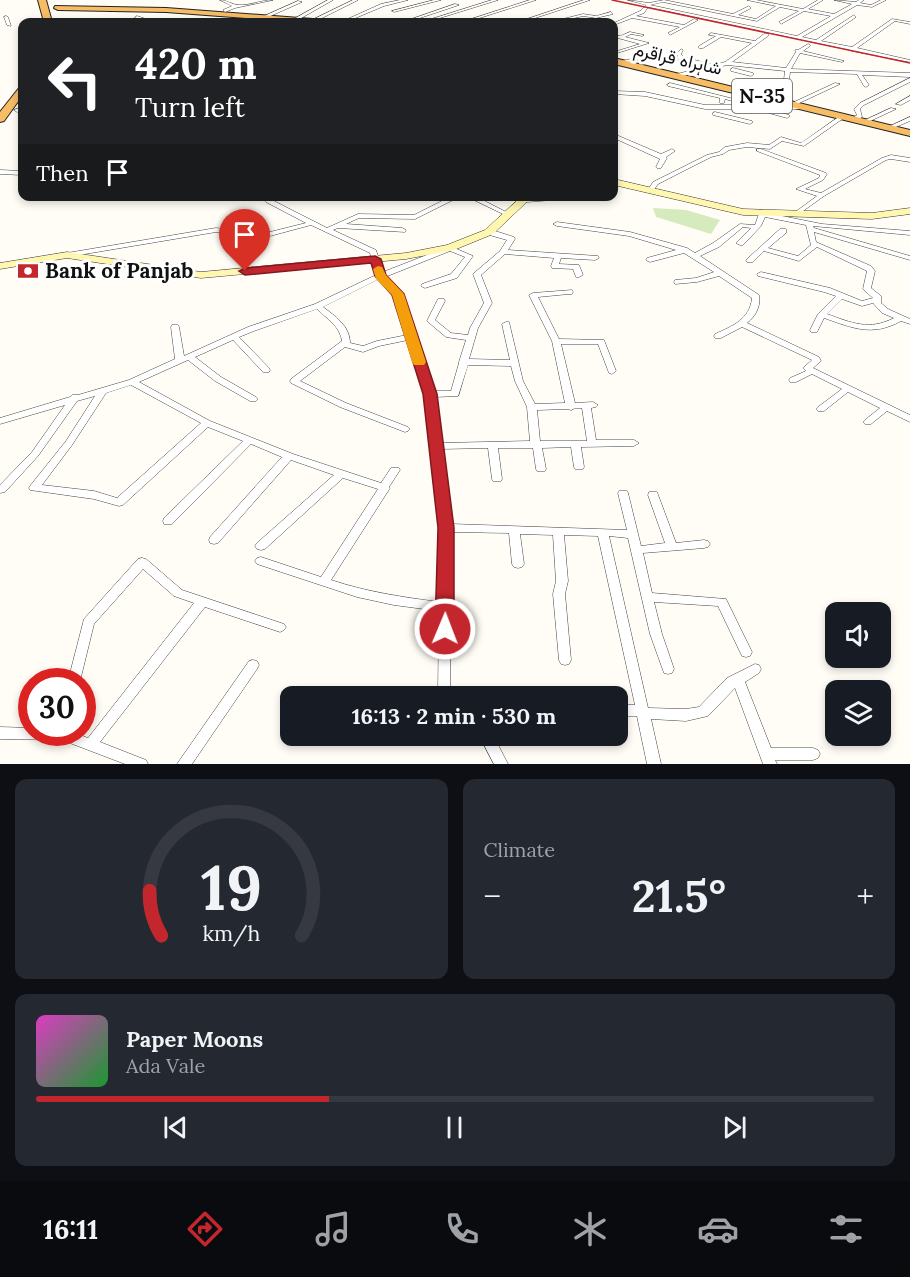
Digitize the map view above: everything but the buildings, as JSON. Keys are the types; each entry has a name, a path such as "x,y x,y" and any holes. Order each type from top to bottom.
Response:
{"highway":[{"path":"42,0 47,18"},
{"path":"61,8 91,6 272,18"},
{"path":"61,8 87,10 112,8"},
{"path":"61,8 112,8"},
{"name":"شاہراہ قراقرم","path":"618,64 641,66 910,133"},
{"path":"0,119 18,95"},
{"path":"0,132 18,110"}],"main road":[{"path":"618,182 722,208 762,214 872,216 910,211"},
{"path":"0,266 67,255 201,275 375,259 450,248 489,232 525,201"}],"street":[{"path":"222,0 236,8"},
{"path":"225,11 271,0"},
{"path":"291,18 331,0"},
{"path":"318,18 356,0"},
{"path":"377,0 408,18"},
{"path":"352,18 383,5 406,0"},
{"path":"394,11 439,0"},
{"path":"418,18 476,0"},
{"path":"437,18 496,0"},
{"path":"477,18 534,0"},
{"path":"532,18 588,0"},
{"path":"630,0 910,61"},
{"path":"749,0 836,16"},
{"path":"781,23 821,0"},
{"path":"836,0 872,6 882,0"},
{"path":"797,38 861,0"},
{"path":"618,23 633,17 648,5 664,1 757,20 779,6"},
{"path":"264,17 300,2"},
{"path":"692,6 699,3"},
{"path":"734,15 749,7"},
{"path":"652,11 910,68"},
{"path":"570,18 583,15 598,18 612,13"},
{"path":"852,50 904,13"},
{"path":"816,42 854,16"},
{"path":"6,17 9,25"},
{"path":"633,17 684,26"},
{"path":"670,34 696,20"},
{"path":"894,20 910,22"},
{"path":"620,38 630,33 642,35"},
{"path":"711,33 754,42"},
{"path":"766,35 727,63 682,76 670,86 723,97 787,116"},
{"path":"701,47 721,36"},
{"path":"618,52 646,43 620,38"},
{"path":"769,98 786,89 787,70 797,51 808,45"},
{"path":"681,50 679,56 686,59 751,74"},
{"path":"797,51 842,61"},
{"path":"618,64 650,57 686,59"},
{"path":"727,63 787,70 910,75"},
{"path":"858,72 866,85"},
{"path":"893,109 860,121 857,109 862,104 910,80"},
{"path":"794,104 837,84"},
{"path":"618,93 645,94 698,106 807,107"},
{"path":"723,97 720,107 713,116 750,122"},
{"path":"899,104 910,98"},
{"path":"651,190 654,183 709,156 721,153 727,148 749,145 770,147 781,139 802,146 843,116"},
{"path":"889,128 910,119"},
{"path":"618,138 664,159 658,167"},
{"path":"749,145 824,174 821,179 799,189 822,195"},
{"path":"661,157 672,151"},
{"path":"796,214 822,195 887,157 910,160"},
{"path":"0,172 18,173"},
{"path":"268,201 312,223 331,228 402,230"},
{"path":"331,228 358,216 415,217 448,201"},
{"path":"480,201 509,215"},
{"path":"740,243 761,221 762,214 810,226 910,258"},
{"path":"67,255 216,230 270,234 312,223"},
{"path":"557,224 630,234 684,250 696,255 756,297 753,312 744,325 718,336"},
{"path":"696,255 716,245 742,225 756,227"},
{"path":"810,226 910,233"},
{"path":"810,226 815,245"},
{"path":"331,228 373,252 380,276 398,294 430,394 446,528 444,686"},
{"path":"750,260 783,231"},
{"path":"430,394 455,394 471,338 488,303 477,274 503,252 510,238 489,232"},
{"path":"764,249 799,259 815,245"},
{"path":"815,245 868,268 871,271 867,289 878,299"},
{"path":"0,421 132,382 234,337 318,306 380,276 450,248 469,256 454,276 425,286"},
{"path":"650,260 684,250"},
{"path":"503,252 595,258"},
{"path":"558,256 555,266 576,267 579,275"},
{"path":"678,282 697,280 719,273"},
{"path":"761,274 818,287 862,304 878,299"},
{"path":"569,292 533,295 556,341 571,407"},
{"path":"814,330 822,315 841,296"},
{"path":"878,299 877,304 885,310 910,322"},
{"path":"441,301 431,321 449,335 471,338"},
{"path":"318,306 347,335 345,344 294,381 343,405 405,429"},
{"path":"822,315 865,328 885,327 900,318"},
{"path":"506,324 519,381 532,407 541,469"},
{"path":"744,325 816,359 817,361 807,367 812,371 910,419"},
{"path":"175,327 180,362"},
{"path":"234,337 266,370"},
{"path":"345,344 363,349 411,337"},
{"path":"556,341 601,342 612,371"},
{"path":"190,357 218,379 253,399"},
{"path":"464,362 515,363"},
{"path":"793,380 812,371"},
{"path":"132,382 207,423 340,475 385,488"},
{"path":"821,409 848,388"},
{"path":"103,390 69,443 34,488 94,495 119,502 207,423"},
{"path":"1,490 35,454 75,397"},
{"path":"532,407 590,406 592,443"},
{"path":"868,422 886,407"},
{"path":"168,521 249,440"},
{"path":"575,443 579,467"},
{"path":"437,446 634,443"},
{"path":"493,445 497,479"},
{"path":"214,540 289,456"},
{"path":"324,582 395,470"},
{"path":"261,546 340,475"},
{"path":"623,493 656,634 668,669"},
{"path":"653,495 672,547"},
{"path":"446,528 633,534"},
{"path":"514,530 518,564"},
{"path":"558,531 562,581 559,594 565,660"},
{"path":"603,532 654,764"},
{"path":"637,550 704,544"},
{"path":"261,561 357,593 393,601 445,607"},
{"path":"77,668 88,622 142,562 178,593 279,627"},
{"path":"648,597 722,602 746,652"},
{"path":"96,739 202,602"},
{"path":"184,764 253,665"},
{"path":"628,711 686,715 703,712 732,682 755,669"},
{"path":"738,680 769,759 814,756"},
{"path":"0,733 18,733"},
{"path":"96,746 141,764"},
{"path":"492,746 501,764"}],"green space":[{"path":"653,208 686,210 720,220 711,234 656,217"}],"railway":[{"path":"612,0 910,63"}],"slow traffic":[{"path":"378,269 380,276 398,294 419,362"}],"place":[{"name":"Bank of Panjab","path":"28,271"}],"route":[{"path":"245,271 375,259 380,276 398,294 430,394 446,528 445,629"}]}
